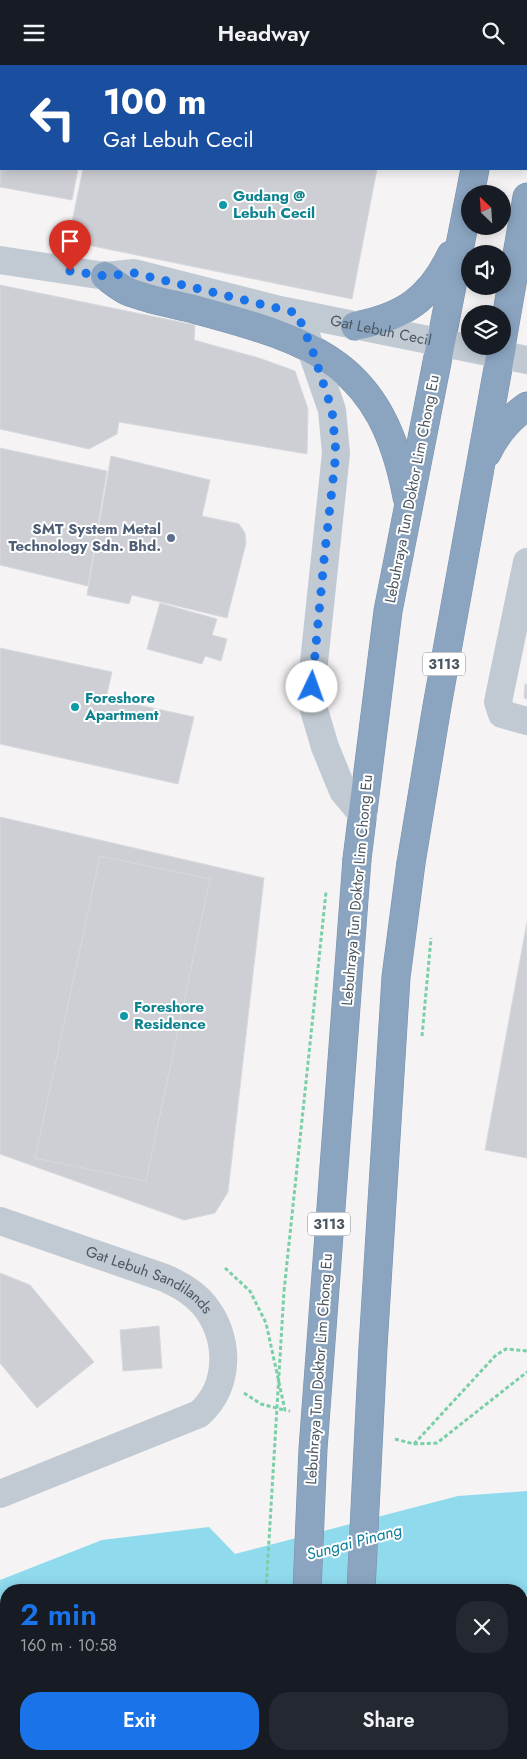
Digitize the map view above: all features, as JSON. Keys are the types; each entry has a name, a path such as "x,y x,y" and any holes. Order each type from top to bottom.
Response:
{"highway":[{"name":"Lebuhraya Tun Doktor Lim Chong Eu","path":"472,185 475,170"},
{"name":"3113","path":"508,305 527,197"},
{"path":"355,326 392,317 421,298 442,275 461,235"},
{"name":"Lebuhraya Tun Doktor Lim Chong Eu","path":"307,1584 313,1449 357,859 362,815 388,611 462,235"},
{"path":"516,262 527,309"},
{"path":"105,276 127,291 254,325 312,349 337,364 353,379 376,409 398,456 409,509"},
{"name":"3113","path":"361,1584 373,1347 396,977 411,863 437,706 500,355"},
{"path":"481,466 502,429 515,414 527,407"}],"street":[{"name":"Gat Lebuh Cecil","path":"0,259 105,276 134,273 355,326 441,343 461,345"},
{"path":"297,313 312,349 332,410 336,453 315,644 312,703 325,747 344,791 362,815"},
{"name":"Gat Lebuh Cecil","path":"511,353 527,360"},
{"path":"527,563 498,702 502,714 527,721"},
{"name":"Gat Lebuh Sandilands","path":"0,1221 165,1278 185,1287 203,1303 214,1319 221,1337 224,1370 217,1389"},
{"path":"0,1494 199,1413 217,1389"}],"path":[{"path":"266,1584 284,1291 324,895 328,887"},
{"path":"527,1351 506,1349 496,1355 414,1444 437,1443 527,1372"},
{"path":"217,1389 285,1410"}],"water":[{"name":"Sungai Pinang","path":"527,1491 527,1584 0,1584 0,1580 102,1540 209,1527 235,1554 458,1496"}],"building":[{"path":"0,170 78,170 72,200 0,187"},
{"name":"Gudang @ Lebuh Cecil","path":"83,170 377,170 352,299 68,241"},
{"path":"0,285 195,325 194,340 259,358 295,371 308,409 307,454 119,422 117,434 89,449 0,429"},
{"path":"0,448 107,471 88,586 0,565"},
{"name":"SMT System Metal Technology Sdn. Bhd.","path":"111,456 210,480 202,516 239,524 245,533 246,543 227,618 132,595 129,604 87,595"},
{"path":"160,603 217,619 212,635 227,639 221,661 205,656 202,664 147,649"},
{"name":"Foreshore Apartment","path":"0,648 112,672 106,698 194,717 178,784 0,744"},
{"path":"525,684 527,684 527,699 524,698"},
{"name":"Foreshore Residence","path":"0,817 264,878 228,1192 215,1213 184,1220 0,1154"},
{"path":"100,856 210,879 146,1181 35,1158"},
{"path":"527,922 527,1158 485,1150"},
{"path":"0,1273 30,1285 94,1362 37,1408 0,1363"},
{"path":"159,1326 162,1368 123,1371 120,1330"}],"place":[{"name":"Gudang @ Lebuh Cecil","path":"223,205"},
{"name":"SMT System Metal Technology Sdn. Bhd.","path":"171,538"},
{"name":"Foreshore Apartment","path":"75,707"},
{"name":"Foreshore Residence","path":"124,1016"}],"route":[{"path":"70,271 105,276 134,273 297,313 312,349 332,410 336,453 312,687"}]}
